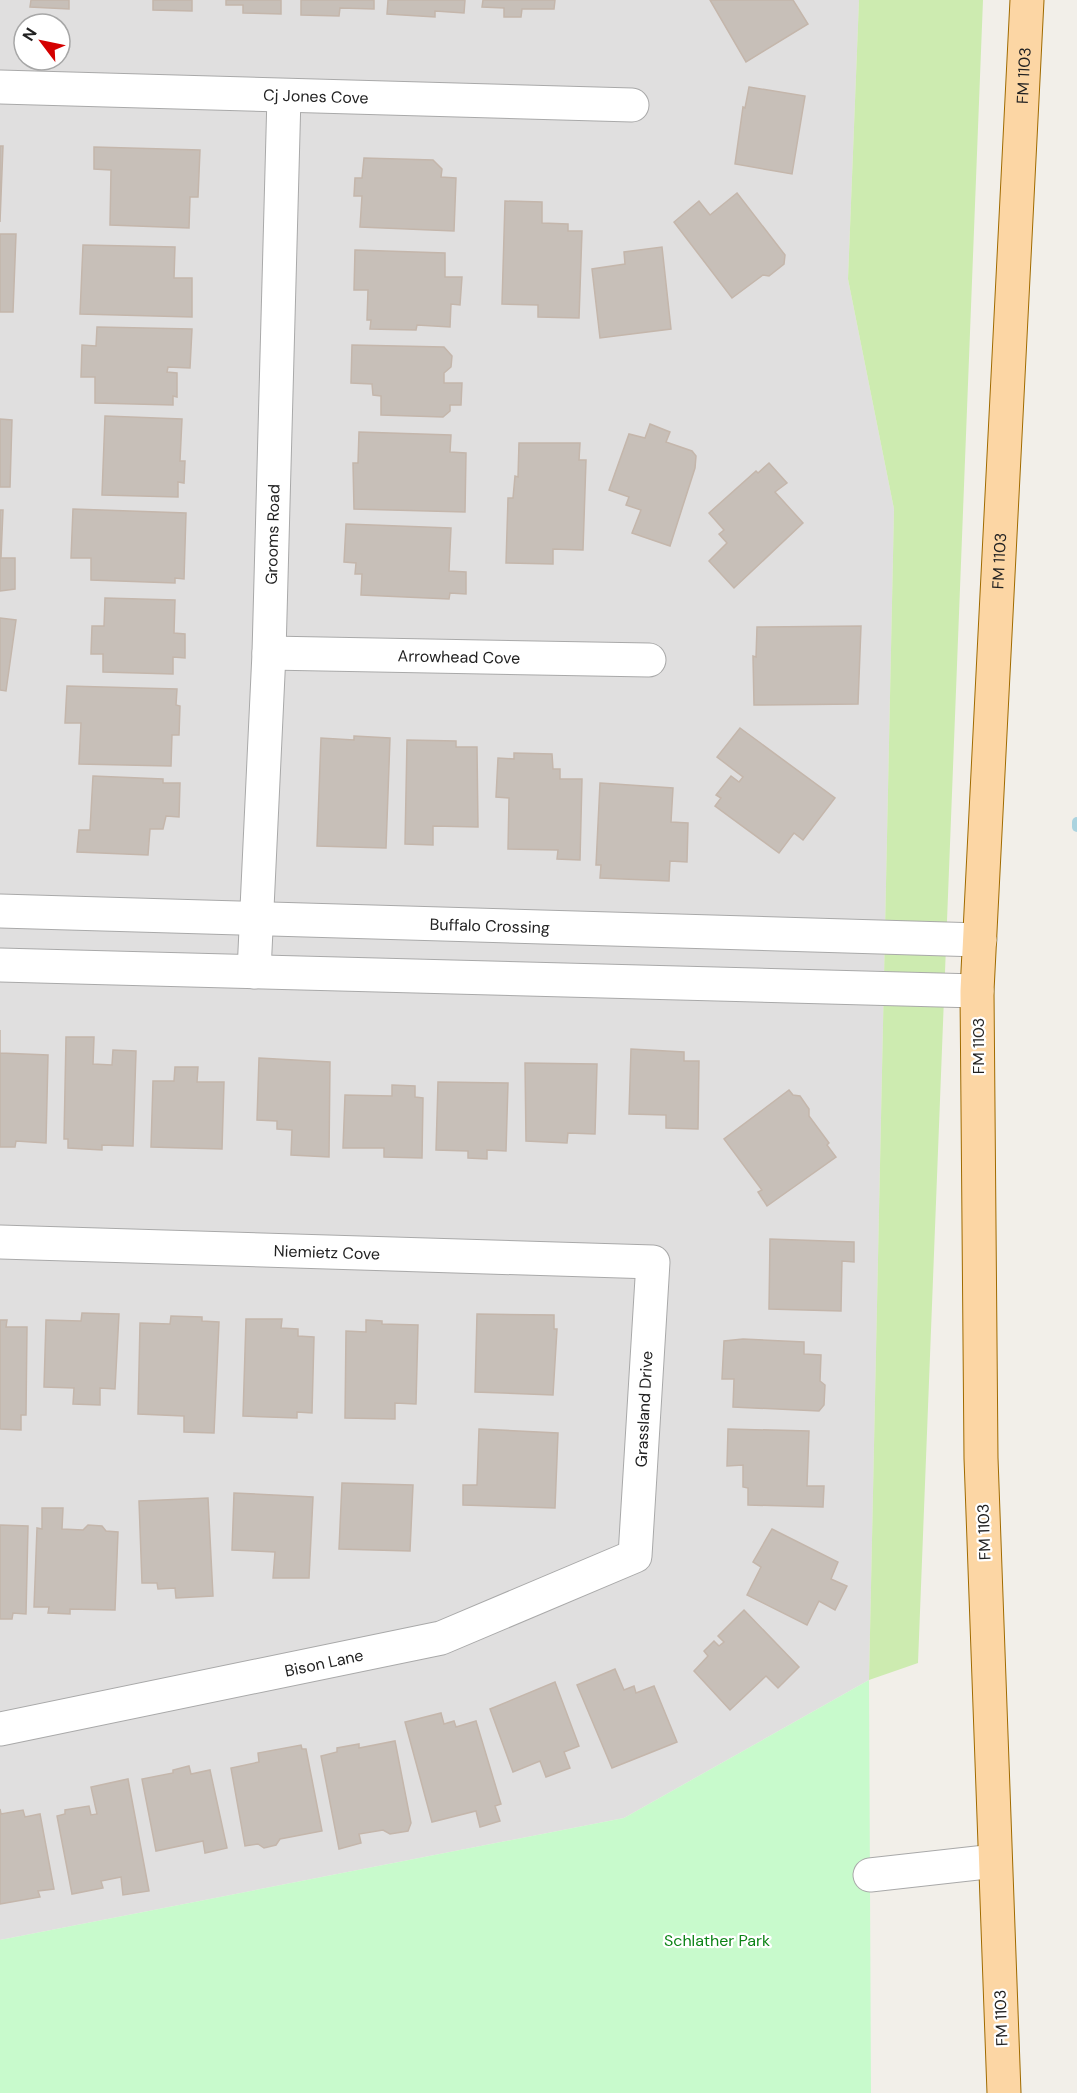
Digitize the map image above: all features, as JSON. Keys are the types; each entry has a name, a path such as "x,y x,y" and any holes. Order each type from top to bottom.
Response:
{"main road":[{"name":"FM 1103","path":"1004,2093 981,1458 977,991 1027,0"}],"street":[{"name":"Cj Jones Cove","path":"0,87 632,105"},
{"name":"Grooms Road","path":"254,972 269,653 284,96"},
{"name":"Arrowhead Cove","path":"269,653 649,660"},
{"name":"Buffalo Crossing","path":"0,911 980,939"},
{"path":"0,965 977,991"},
{"name":"Niemietz Cove","path":"0,1242 653,1262"},
{"name":"Grassland Drive","path":"635,1556 653,1262"},
{"name":"Bison Lane","path":"0,1729 441,1638 635,1556"},
{"path":"870,1875 995,1861"}],"shaded area":[{"path":"0,0 859,0 848,279 894,509 869,1680 624,1818 0,1940"}],"green space":[{"path":"859,0 983,0 918,1663 869,1680 894,509 848,279"},
{"name":"Schlather Park","path":"869,1680 871,2093 0,2093 0,1940 624,1818"}],"building":[{"path":"31,0 69,0 69,9 30,7"},
{"path":"153,0 192,0 192,11 153,10"},
{"path":"226,0 281,0 281,14 243,13 243,5 226,5"},
{"path":"301,0 374,0 374,9 340,8 339,16 301,15"},
{"path":"388,0 465,0 464,13 435,11 435,17 387,14"},
{"path":"483,0 555,0 554,9 522,9 521,17 504,17 504,8 482,7"},
{"path":"710,0 793,0 808,24 746,62"},
{"path":"749,87 805,96 792,174 735,164 743,107 745,108"},
{"path":"0,146 3,146 0,222"},
{"path":"94,147 200,150 198,197 190,197 189,228 110,225 111,170 94,169"},
{"path":"364,158 433,160 442,169 441,177 456,178 454,231 360,227 362,196 354,196 355,178 362,178"},
{"path":"737,193 785,255 784,264 769,276 763,275 732,298 674,222 699,201 710,215"},
{"path":"505,201 542,202 542,223 568,224 568,231 582,231 579,318 538,317 538,305 502,304"},
{"path":"0,234 16,234 13,312 0,312"},
{"path":"83,245 175,247 174,278 192,278 192,317 80,314"},
{"path":"662,247 671,329 600,338 592,269 625,264 624,252"},
{"path":"355,250 445,253 445,277 462,277 460,305 451,304 450,327 417,325 416,330 370,329 371,320 367,320 368,290 354,290"},
{"path":"97,327 192,329 190,368 168,367 167,372 177,373 177,397 173,396 173,405 95,403 95,377 81,377 82,345 96,346"},
{"path":"352,345 444,347 452,356 451,367 444,373 444,383 462,383 461,405 450,405 450,411 443,417 381,415 381,396 373,395 372,384 351,383"},
{"path":"105,416 182,419 180,461 185,461 184,483 178,482 178,497 102,495"},
{"path":"0,419 12,420 10,487 0,487"},
{"path":"650,424 670,432 666,442 692,451 696,456 695,468 670,546 632,533 641,510 626,505 629,497 609,490 629,434 645,438"},
{"path":"359,432 451,435 450,452 466,453 465,512 354,509 353,463 358,463"},
{"path":"519,443 580,443 579,460 586,460 583,550 553,549 553,564 506,563 508,498 513,498 515,476 518,477"},
{"path":"769,463 787,483 775,492 803,523 734,588 709,561 727,543 719,534 724,530 709,513 756,471 758,473"},
{"path":"73,509 186,513 184,579 175,578 175,583 91,580 91,558 71,558"},
{"path":"0,510 3,510 1,558 15,558 15,589 0,591"},
{"path":"346,524 451,528 449,571 466,572 466,594 450,593 449,599 361,595 362,574 355,574 356,563 344,562"},
{"path":"105,598 175,600 174,633 185,634 185,658 173,657 173,674 103,672 103,654 91,654 92,626 104,626"},
{"path":"0,618 16,620 6,691 0,690"},
{"path":"861,626 858,704 754,705 753,656 756,657 757,627"},
{"path":"67,686 177,689 176,705 180,706 179,735 172,735 171,766 79,764 81,723 65,723"},
{"path":"740,728 835,798 803,840 794,833 779,853 715,806 721,798 716,795 731,776 739,782 743,777 717,757"},
{"path":"354,736 390,738 386,848 317,846 321,738 354,740"},
{"path":"407,740 456,741 456,747 477,747 478,827 433,826 433,845 405,844"},
{"path":"514,753 552,754 553,769 560,769 560,779 582,779 580,860 557,859 558,850 508,849 509,798 496,797 498,758 514,759"},
{"path":"93,776 163,779 163,783 180,783 179,817 166,816 163,829 150,829 148,855 77,852 79,830 90,830"},
{"path":"600,783 673,788 671,822 688,823 687,862 670,861 669,881 600,878 601,865 596,865"},
{"path":"66,1037 94,1037 93,1064 112,1065 113,1050 136,1051 133,1146 102,1145 102,1150 68,1148 68,1139 64,1139"},
{"path":"631,1049 684,1052 684,1061 699,1061 698,1129 666,1128 666,1115 629,1114"},
{"path":"0,1053 48,1055 46,1143 16,1141 15,1147 0,1147"},
{"path":"259,1058 330,1062 329,1157 291,1155 292,1130 277,1129 277,1121 257,1120"},
{"path":"525,1063 597,1064 595,1134 568,1133 567,1143 526,1141"},
{"path":"175,1067 198,1067 197,1082 224,1082 222,1149 151,1147 153,1081 174,1081"},
{"path":"438,1082 508,1083 506,1151 487,1150 487,1159 468,1158 468,1151 436,1150"},
{"path":"392,1085 415,1086 415,1097 423,1098 422,1158 384,1157 384,1148 343,1148 345,1095 392,1096"},
{"path":"789,1090 793,1095 800,1096 809,1109 809,1116 829,1143 827,1145 836,1157 767,1206 758,1192 762,1190 724,1139"},
{"path":"770,1239 854,1242 854,1262 842,1261 841,1311 769,1309"},
{"path":"82,1313 119,1314 115,1389 100,1388 100,1405 73,1404 74,1388 44,1387 46,1320 81,1321"},
{"path":"477,1314 554,1315 554,1329 557,1329 553,1395 475,1392"},
{"path":"171,1316 202,1317 202,1321 219,1322 214,1433 184,1432 184,1416 138,1414 140,1323 170,1324"},
{"path":"246,1319 282,1319 281,1328 298,1329 298,1336 314,1337 312,1413 297,1412 297,1418 243,1416"},
{"path":"0,1320 7,1320 6,1327 27,1327 26,1415 21,1415 21,1430 0,1429"},
{"path":"366,1320 382,1321 382,1324 418,1325 416,1404 395,1403 395,1419 345,1418 346,1331 366,1332"},
{"path":"743,1339 804,1342 804,1354 821,1355 820,1381 825,1385 824,1405 819,1411 733,1407 734,1379 722,1379 724,1341"},
{"path":"479,1429 558,1433 555,1508 463,1505 463,1485 477,1485"},
{"path":"728,1429 809,1431 807,1486 824,1486 823,1507 748,1505 748,1488 743,1487 743,1465 727,1466"},
{"path":"342,1483 413,1485 410,1551 339,1549"},
{"path":"234,1493 313,1497 309,1578 273,1578 275,1552 232,1550"},
{"path":"208,1498 213,1596 176,1598 175,1588 158,1589 157,1583 142,1583 139,1501"},
{"path":"42,1508 63,1508 62,1529 83,1530 88,1525 102,1526 106,1531 118,1532 115,1610 70,1609 70,1614 48,1613 49,1607 34,1607 37,1528 42,1529"},
{"path":"0,1525 28,1526 26,1614 13,1613 12,1619 0,1619"},
{"path":"772,1529 838,1562 831,1579 847,1586 835,1610 819,1601 807,1625 747,1595 761,1567 753,1562"},
{"path":"744,1610 799,1667 778,1688 766,1676 730,1710 694,1671 708,1656 704,1651 714,1641 719,1646 724,1642 718,1636"},
{"path":"615,1669 624,1690 634,1686 636,1693 654,1686 677,1742 612,1768 577,1685"},
{"path":"555,1682 579,1746 564,1752 570,1768 546,1777 540,1761 513,1772 490,1709"},
{"path":"441,1713 444,1724 454,1721 456,1727 476,1721 501,1804 495,1806 500,1821 480,1827 476,1811 432,1822 405,1722"},
{"path":"395,1741 411,1823 408,1831 390,1834 383,1830 359,1834 361,1843 339,1849 321,1756 337,1752 337,1748 359,1744 359,1748"},
{"path":"301,1745 302,1749 306,1749 322,1831 280,1839 276,1845 264,1848 258,1844 245,1846 231,1768 259,1762 258,1753"},
{"path":"189,1766 191,1774 210,1770 227,1848 205,1853 203,1841 156,1851 142,1779 173,1773 173,1770"},
{"path":"128,1779 149,1891 123,1895 121,1877 101,1881 103,1888 72,1894 57,1816 65,1814 65,1810 89,1806 91,1815 97,1814 91,1787"},
{"path":"0,1809 1,1814 23,1810 25,1817 40,1814 54,1889 38,1891 40,1897 0,1904"}],"waterway":[{"path":"1077,822 1077,827"}]}
